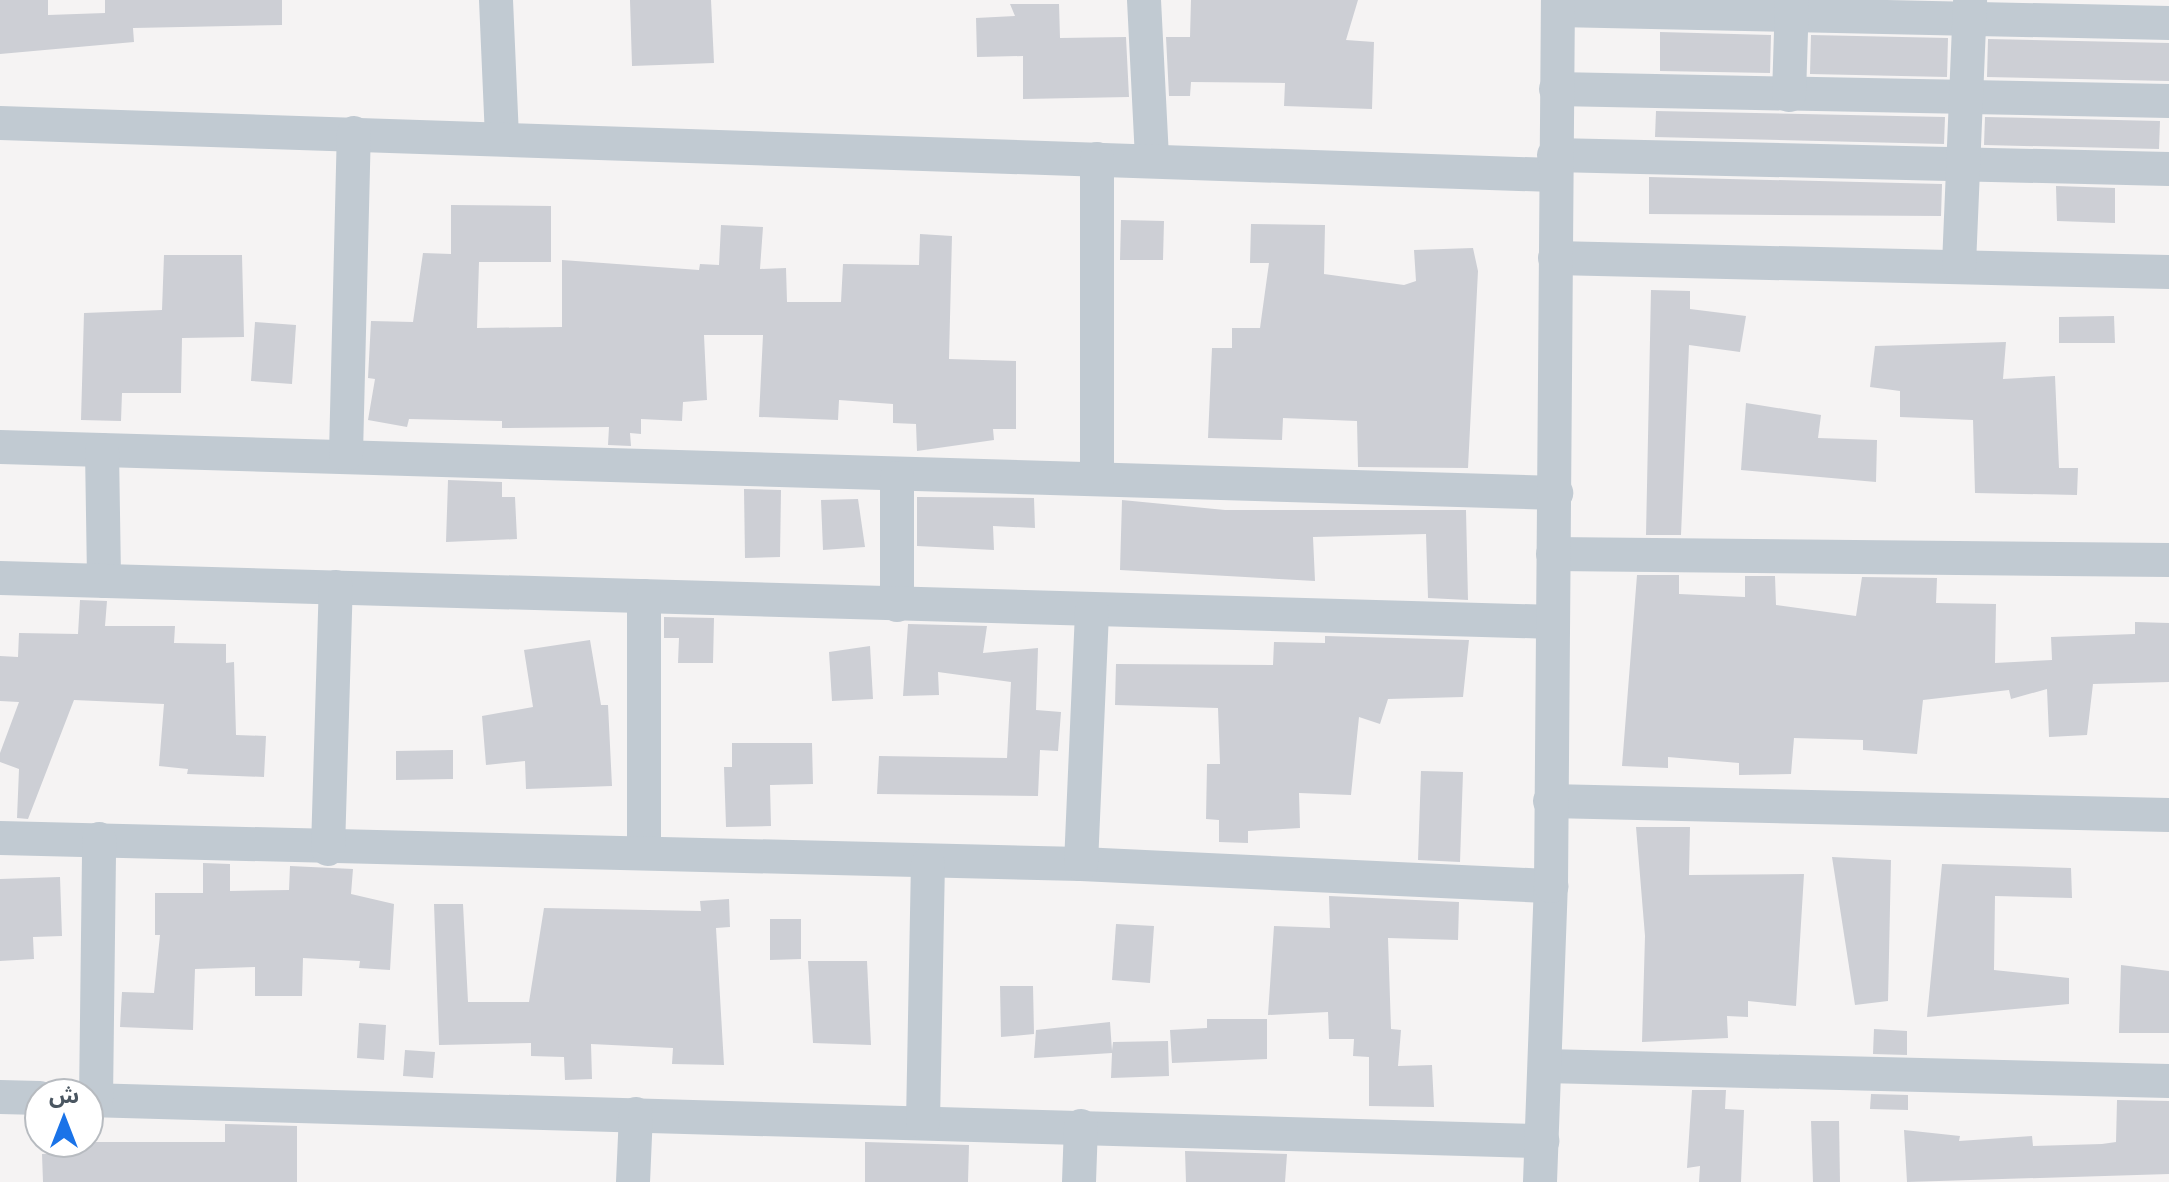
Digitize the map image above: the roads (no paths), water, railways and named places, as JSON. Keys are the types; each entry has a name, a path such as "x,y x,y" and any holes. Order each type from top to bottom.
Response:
{"street":[{"path":"496,0 502,135"},
{"path":"1144,0 1152,158"},
{"path":"1540,1182 1551,886 1556,493 1554,165 1558,5 1970,9 2169,23"},
{"path":"1789,95 1792,6"},
{"path":"1959,265 1970,9"},
{"path":"1556,89 1966,100 2169,101"},
{"path":"0,123 502,135 1097,159 2169,169"},
{"path":"346,454 354,133"},
{"path":"1097,159 1097,479"},
{"path":"1555,258 2169,272"},
{"path":"0,447 346,454 897,478 1097,479 1556,493"},
{"path":"102,450 104,581"},
{"path":"897,478 897,605"},
{"path":"1553,554 2169,560"},
{"path":"0,578 1552,622"},
{"path":"328,849 336,587"},
{"path":"644,596 644,853"},
{"path":"1081,864 1092,611"},
{"path":"1550,801 2169,815"},
{"path":"0,838 328,849 644,853 928,864 1081,864 1551,886"},
{"path":"93,1078 99,839"},
{"path":"923,1122 928,864"},
{"path":"1545,1066 2169,1081"},
{"path":"0,1097 24,1098"},
{"path":"104,1100 1542,1141"},
{"path":"633,1182 636,1114"},
{"path":"1079,1182 1081,1126"}]}
